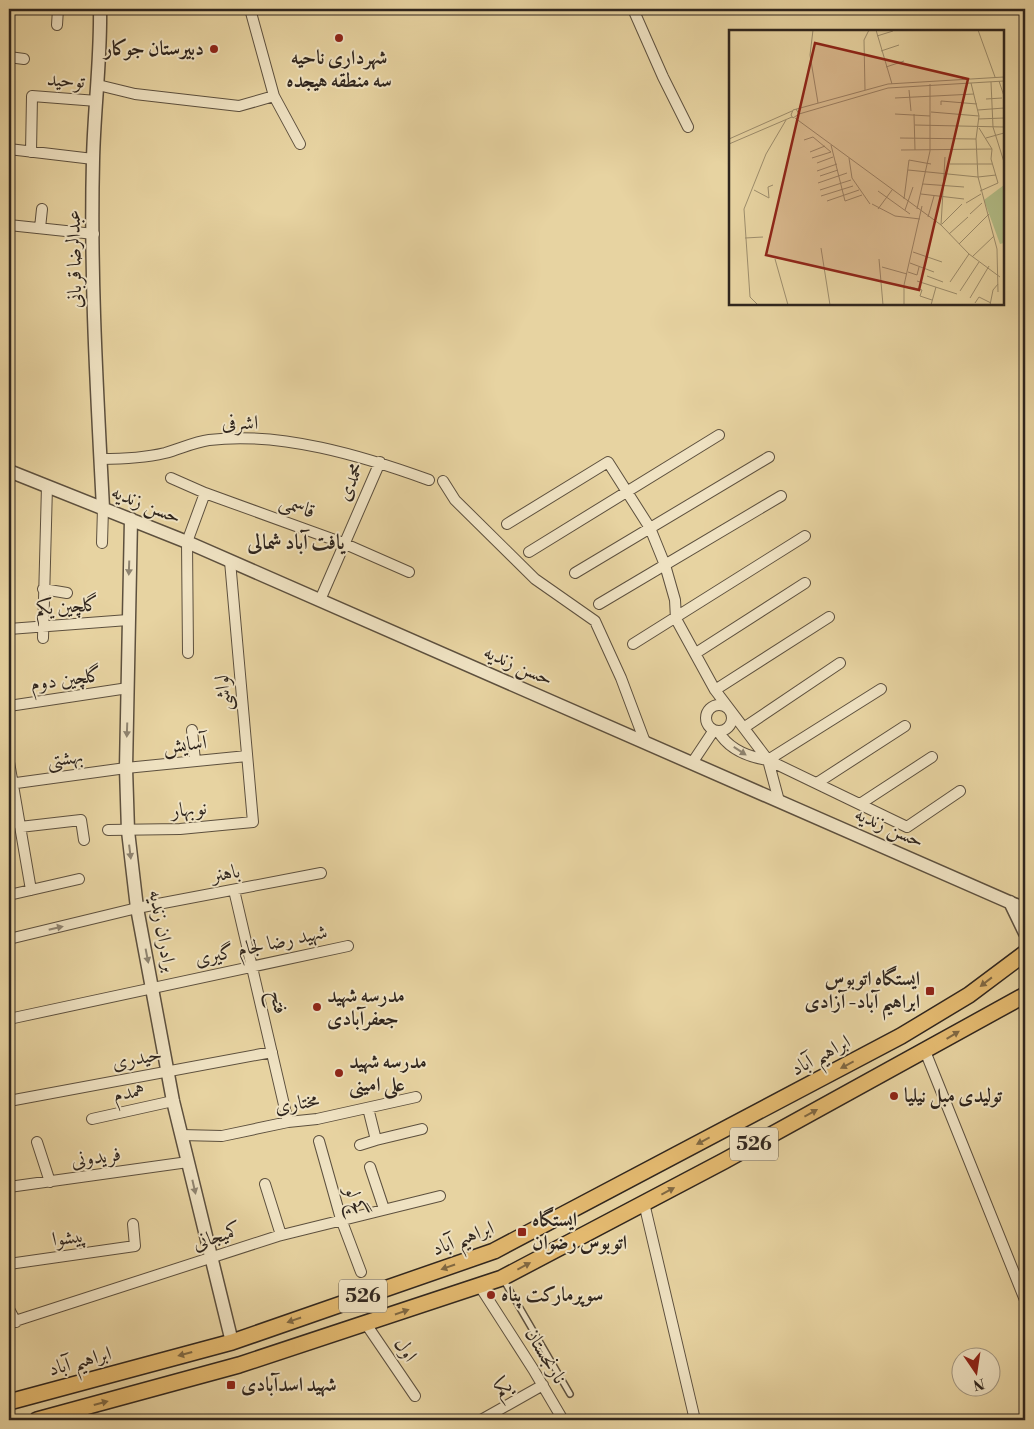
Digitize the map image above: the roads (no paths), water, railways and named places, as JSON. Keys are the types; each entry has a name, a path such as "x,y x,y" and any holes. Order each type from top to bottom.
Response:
{"main road":[{"name":"ابراهیم آباد","path":"9,1402 232,1342 494,1251 902,1036 970,995 1025,953"},
{"name":"526","path":"38,1420 239,1365 502,1278 925,1051 1025,995"}],"street":[{"path":"57,25 58,9"},
{"name":"عبدالرضا قربانی","path":"100,9 98,101 93,159 95,352 103,508"},
{"path":"250,9 274,96 300,144"},
{"path":"633,9 663,77 688,126"},
{"path":"9,57 24,59"},
{"path":"98,85 135,94 239,106 274,96"},
{"name":"توحید","path":"31,152 32,96 98,101"},
{"path":"9,149 93,159"},
{"path":"40,228 42,209"},
{"path":"9,225 94,234"},
{"path":"529,552 719,435"},
{"name":"اشرفی","path":"100,460 152,456 208,440 234,439 290,443 380,462 429,480"},
{"path":"575,573 769,457"},
{"name":"محمدی","path":"320,600 380,462"},
{"path":"507,524 608,462 650,528 665,565 675,600 676,619 715,690 730,711 745,727 768,760 779,801"},
{"name":"حسن زندیه","path":"9,471 187,542 1025,909"},
{"name":"قاسمی","path":"171,478 205,493 344,543 409,572"},
{"path":"443,482 455,500 535,579 595,621 621,678 645,742"},
{"path":"43,638 47,486"},
{"path":"188,653 187,542 205,493"},
{"path":"600,604 781,496"},
{"path":"102,543 103,508"},
{"name":"برادران زندیه","path":"131,519 126,768 128,831 137,908 173,1102 232,1342"},
{"path":"633,644 676,619 805,536"},
{"name":"لواشی","path":"230,561 253,822"},
{"path":"696,653 804,583"},
{"path":"43,589 67,593"},
{"path":"715,690 830,617"},
{"name":"گلچین یکم","path":"9,629 128,620"},
{"path":"745,727 840,662"},
{"name":"گلچین دوم","path":"9,706 128,688"},
{"path":"768,760 881,689"},
{"path":"692,763 716,731 729,726 732,719 730,711 718,705 707,712 708,725 716,731 724,741 750,758 768,760 907,827 960,791"},
{"path":"817,783 905,726"},
{"path":"192,730 195,762"},
{"name":"آسایش","path":"126,768 247,756"},
{"path":"860,804 932,757"},
{"path":"9,762 11,784 31,890"},
{"name":"بهشتی","path":"11,784 126,768"},
{"path":"20,827 81,820 84,840"},
{"name":"نوبهار","path":"108,830 180,829 253,822"},
{"name":"باهنر","path":"9,939 137,908 320,873"},
{"path":"9,895 79,879"},
{"name":"فتح","path":"234,890 288,1122"},
{"path":"1010,902 1025,934"},
{"name":"شهید رضا لجام گیری","path":"9,1019 348,946"},
{"path":"925,1051 1025,1300"},
{"name":"حیدری","path":"9,1101 272,1052"},
{"name":"مختاری","path":"181,1135 222,1136 288,1122 317,1119 416,1097"},
{"name":"همدم","path":"92,1119 173,1102"},
{"path":"368,1108 376,1140"},
{"path":"360,1145 422,1129"},
{"name":"گچ لو","path":"319,1141 341,1219 361,1272"},
{"path":"37,1142 50,1182"},
{"name":"فریدونی","path":"9,1187 188,1162"},
{"path":"370,1167 384,1209"},
{"path":"265,1184 281,1235"},
{"name":"کمیجانی","path":"12,1322 281,1235 440,1196"},
{"path":"644,1203 695,1420"},
{"name":"پیشوا","path":"9,1264 135,1246 133,1224"},
{"name":"نارنجستان","path":"479,1286 543,1385 563,1420"},
{"path":"9,1309 12,1322"},
{"name":"اول","path":"366,1324 416,1396"},
{"name":"یکم","path":"481,1420 498,1416 543,1385"}],"lane":[{"path":"502,1278 570,1394"}],"place":[{"name":"شهرداری ناحیه سه منطقه هیجده","path":"339,38"},
{"name":"دبیرستان جوکار","path":"214,49"},
{"name":"ایستگاه اتوبوس ابراهیم آباد- آزادی","path":"930,991"},
{"name":"مدرسه شهید جعفرآبادی","path":"317,1007"},
{"name":"مدرسه شهید علی امینی","path":"339,1073"},
{"name":"تولیدی مبل نیلیا","path":"894,1096"},
{"name":"ایستگاه اتوبوس رضوان","path":"522,1232"},
{"name":"سوپرمارکت پناه","path":"491,1295"},
{"name":"شهید اسدآبادی","path":"231,1385"}],"district":[{"name":"یافت آباد شمالی","path":"296,543"}]}
